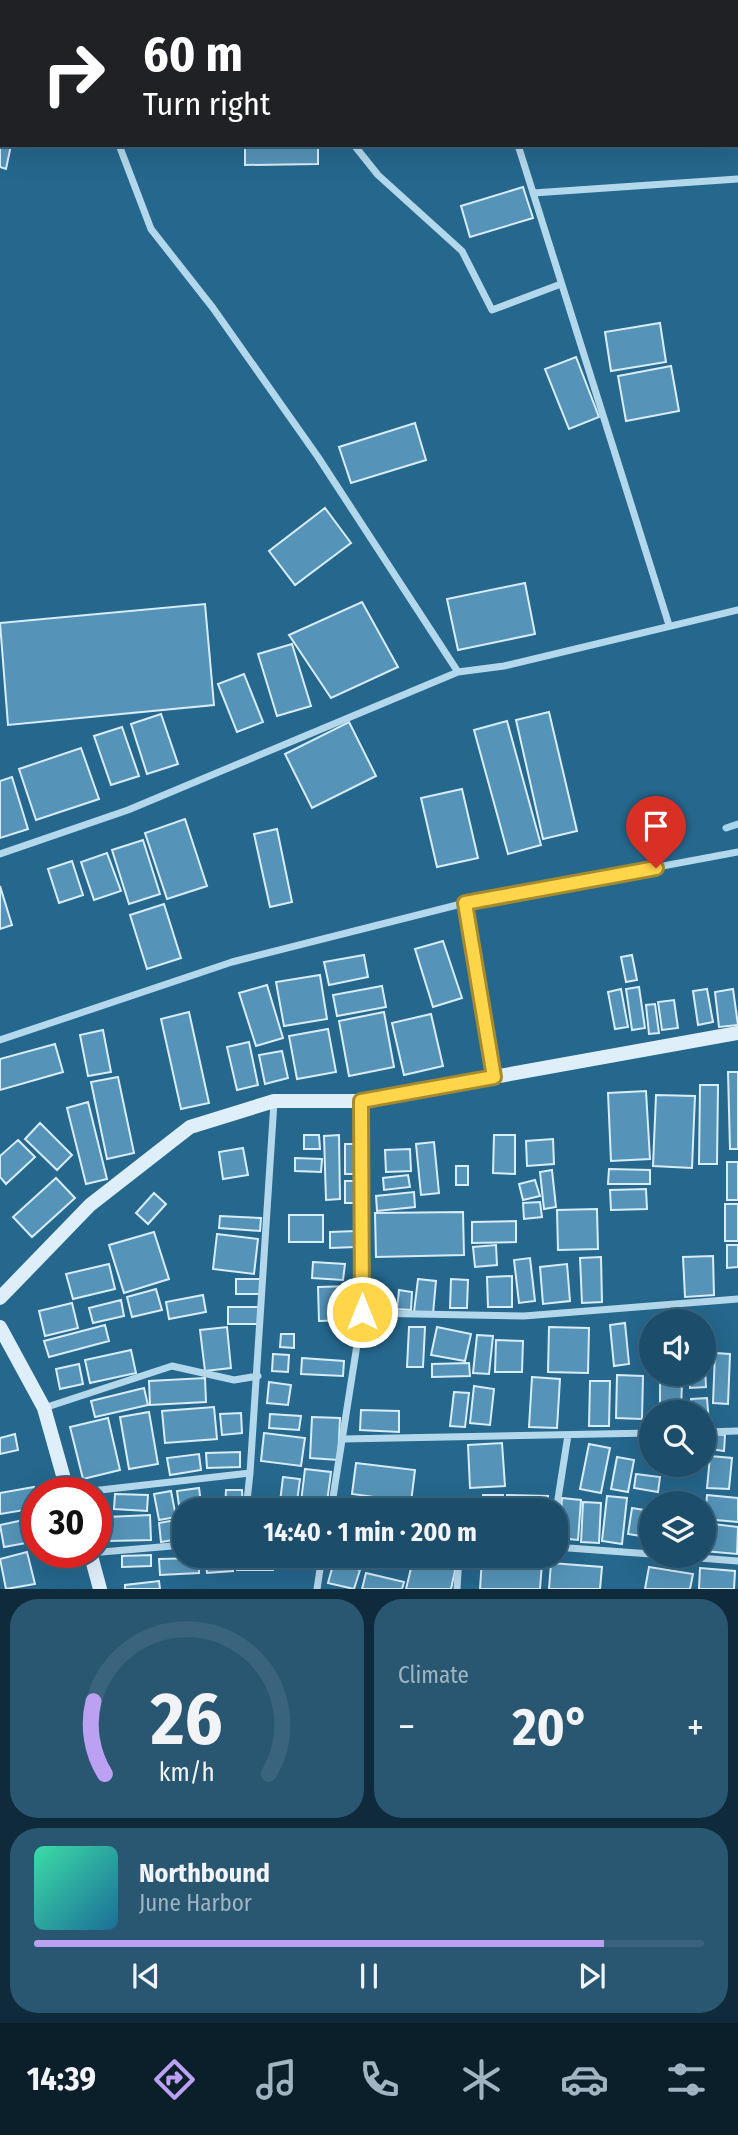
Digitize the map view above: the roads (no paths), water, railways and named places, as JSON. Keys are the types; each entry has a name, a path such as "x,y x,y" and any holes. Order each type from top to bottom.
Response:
{"street":[{"path":"120,147 151,229 213,308 318,457 458,672"},
{"path":"356,147 377,174 462,251 492,310 561,284"},
{"path":"519,147 669,625"},
{"path":"533,193 738,179"},
{"path":"0,854 128,810 458,672 504,666 738,610"},
{"path":"0,1040 232,962 465,903 738,852"},
{"path":"465,903 494,1077"},
{"path":"0,1298 90,1205 190,1128 274,1101 361,1101 738,1033"},
{"path":"247,1498 258,1376 274,1101"},
{"path":"333,1498 362,1312 361,1101"},
{"path":"362,1312 524,1316 738,1299"},
{"path":"0,1326 44,1408 63,1477"},
{"path":"44,1408 172,1366 234,1380 258,1376"},
{"path":"716,1432 738,1431"},
{"path":"344,1439 639,1433"},
{"path":"558,1498 568,1435"},
{"path":"112,1489 250,1473"},
{"path":"112,1551 172,1546"},
{"path":"568,1548 639,1553"},
{"path":"716,1559 738,1561"},
{"path":"94,1568 100,1589"},
{"path":"317,1589 321,1568"},
{"path":"457,1589 458,1568"}],"waterway":[{"path":"726,828 738,824"}]}
